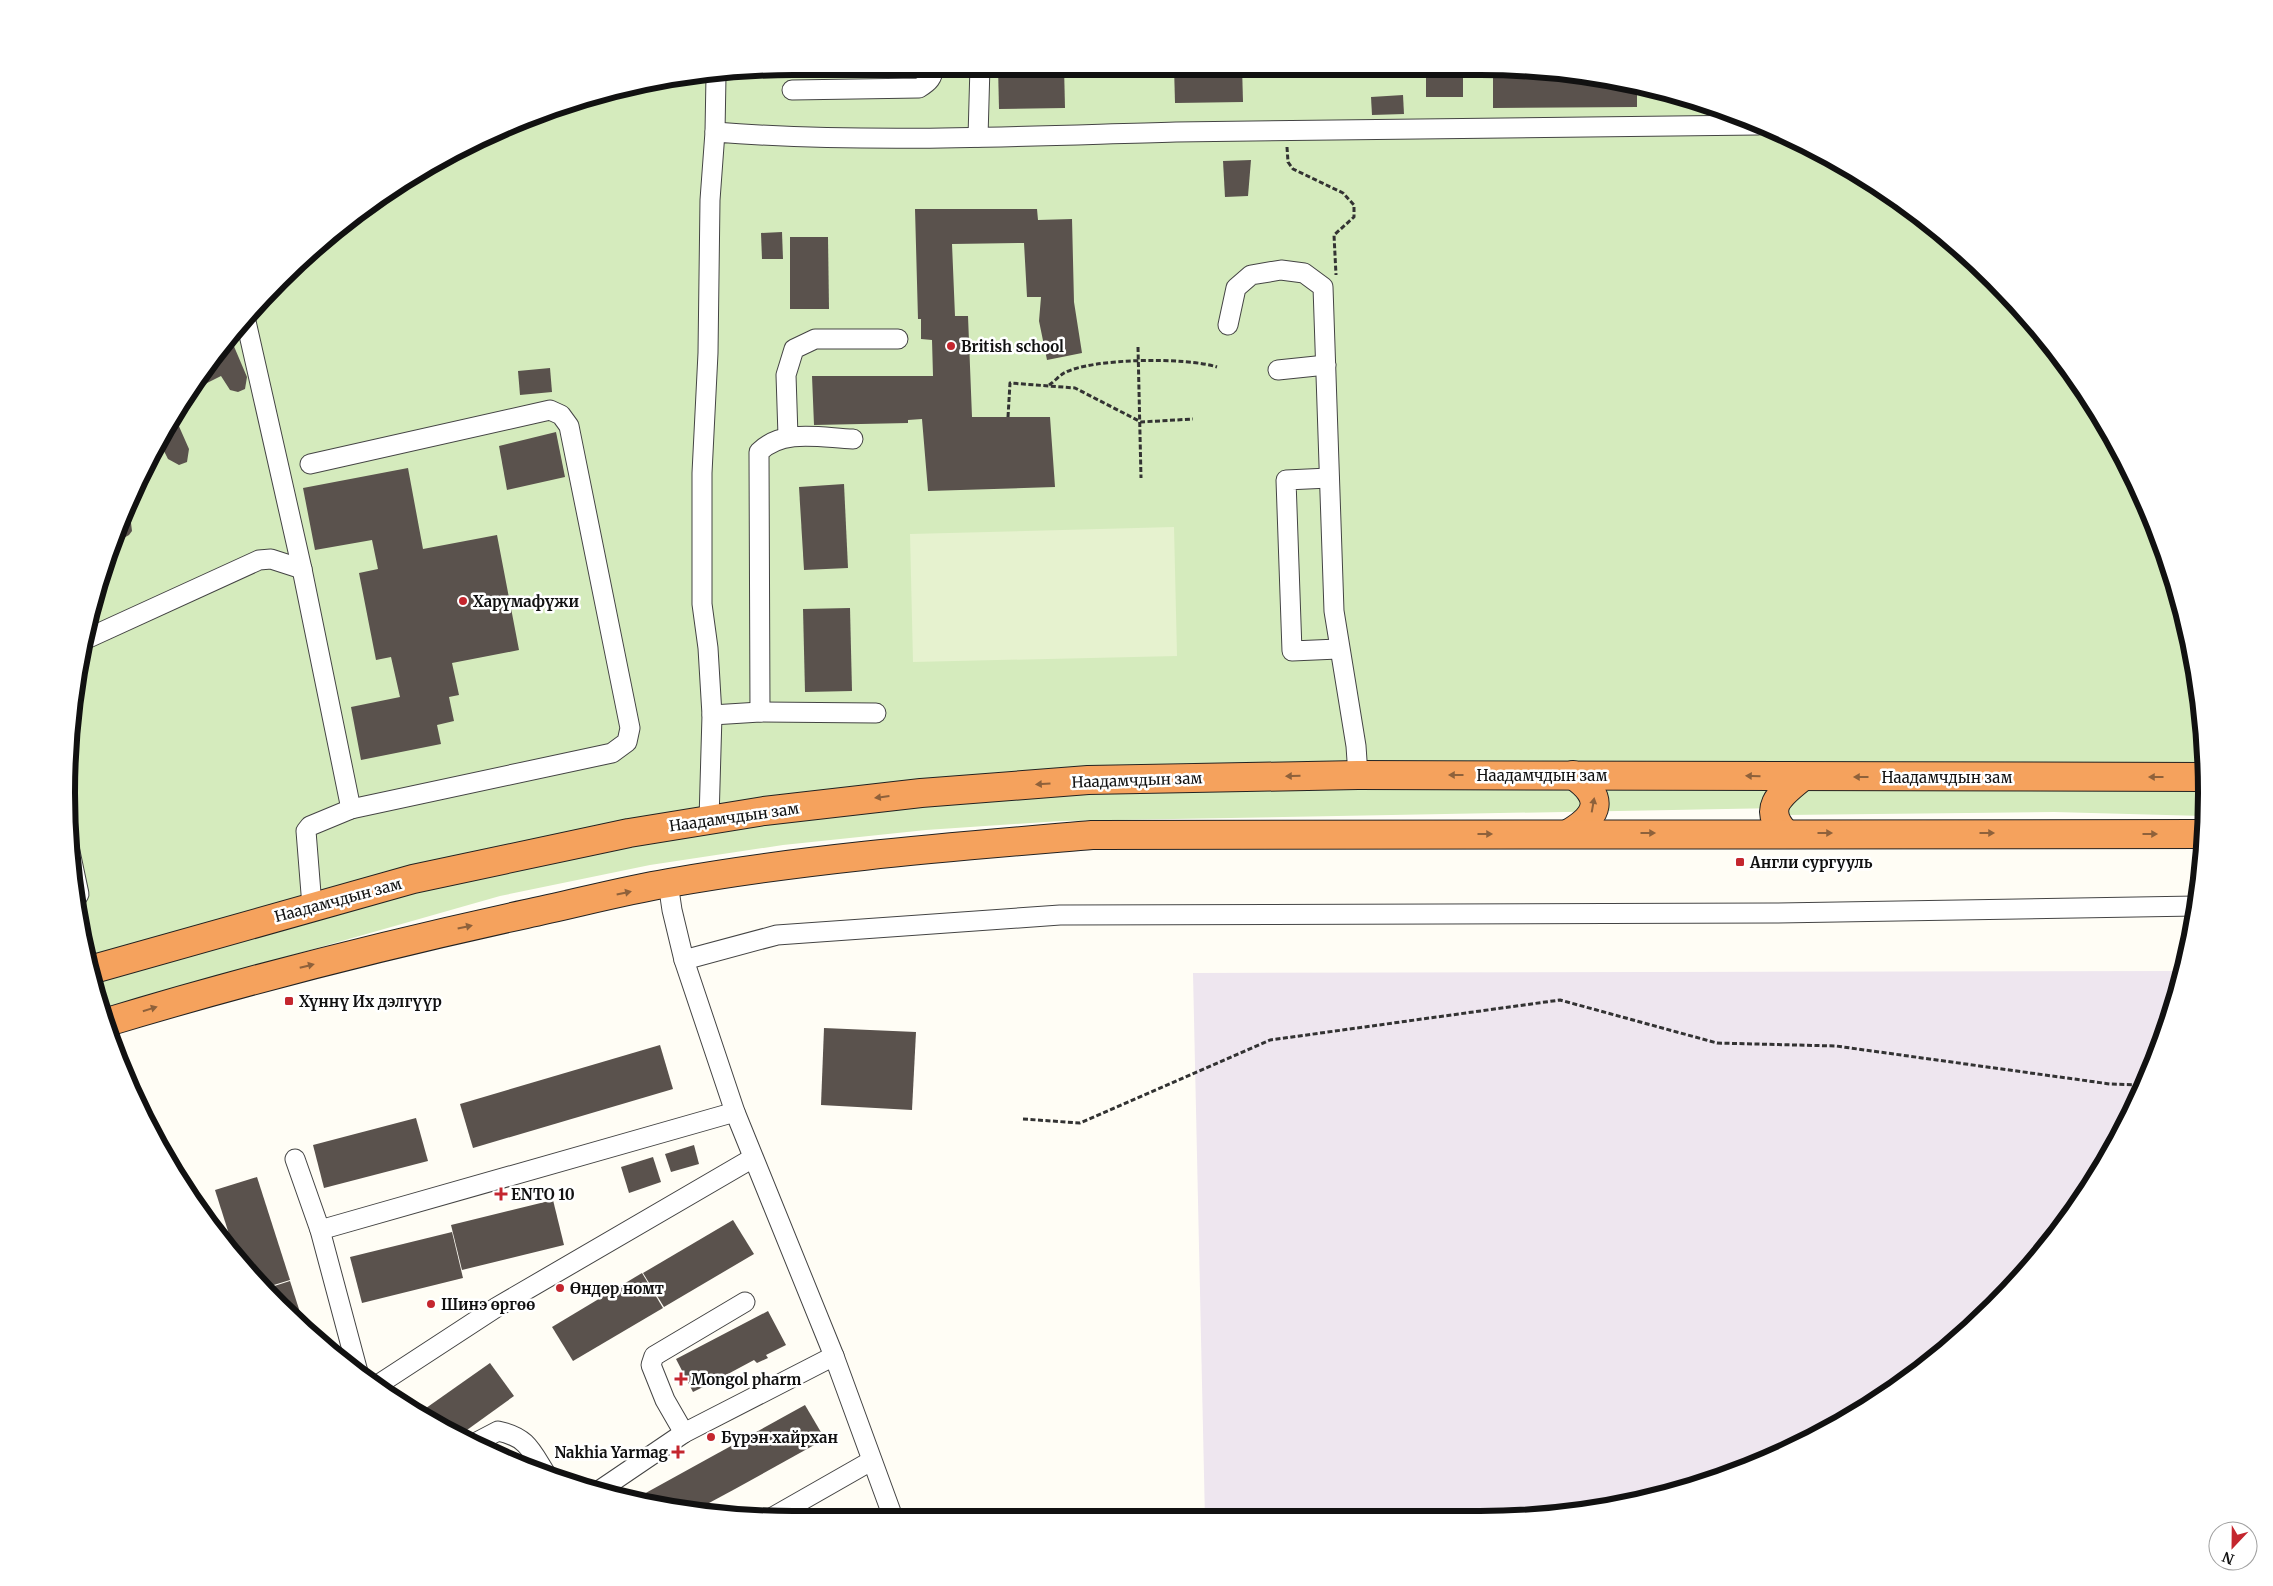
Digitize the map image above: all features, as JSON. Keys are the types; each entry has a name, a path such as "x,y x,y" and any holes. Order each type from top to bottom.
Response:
{"highway":[{"name":"Наадамчдын зам","path":"97,968 312,906 414,879 629,833 764,811 921,793 1088,780 1358,774 2197,777"},
{"path":"1568,834 1590,818 1594,809 1595,798 1591,789 1573,775"},
{"path":"1785,833 1777,824 1774,807 1783,792 1802,777"},
{"path":"112,1021 229,985 421,937 668,883 778,866 922,849 1092,835 2196,834"}],"street":[{"path":"792,90 919,88 928,82 932,75"},
{"path":"978,137 980,75"},
{"path":"709,820 712,715 708,648 702,604 702,473 708,354 710,200 715,132 716,80"},
{"path":"715,132 783,138 978,137 1400,127 1742,125"},
{"path":"1228,325 1236,288 1250,275 1281,270 1304,272 1323,288 1334,611 1338,649 1356,746 1358,774"},
{"path":"246,328 302,569 351,809"},
{"path":"788,436 786,375 794,349 815,339 898,338"},
{"path":"1278,370 1326,365"},
{"path":"310,464 550,410 561,415 569,426 630,728 627,742 612,753 351,809 310,826 306,831 312,906"},
{"path":"760,712 759,452 767,444 788,436 853,439"},
{"path":"1329,478 1286,480 1292,651 1338,649"},
{"path":"93,636 259,560 271,559 302,569"},
{"path":"712,715 760,712 876,713"},
{"path":"668,883 684,960 735,1112 834,1356 890,1511"},
{"path":"684,960 776,935 1060,915 1774,914 2189,906"},
{"path":"320,1230 735,1112"},
{"path":"382,1382 497,1307 753,1158"},
{"path":"295,1159 320,1230 355,1363"},
{"path":"684,1434 665,1400 650,1365 654,1356 745,1302"},
{"path":"605,1486 684,1434 834,1356"},
{"path":"482,1440 498,1431 514,1434 527,1444 540,1464"},
{"path":"783,1511 871,1461"}],"path":[{"path":"1138,347 1142,478"},
{"path":"1049,385 1064,373 1095,366 1138,360 1200,363 1217,367"},
{"path":"1008,417 1010,382 1075,388 1141,422 1193,419"},
{"path":"1023,1119 1080,1123 1270,1040 1560,1000 1717,1043 1836,1046 2110,1084 2136,1085"}],"shaded area":[{"path":"2176,971 2160,1024 2124,1111 2102,1152 2077,1192 2050,1230 1988,1301 1917,1363 1839,1415 1798,1437 1711,1473 1666,1487 1574,1505 1480,1511 1205,1511 1193,973"}],"green space":[{"path":"793,75 1480,75 1527,77 1574,81 1666,99 1711,113 1755,130 1798,149 1839,171 1917,223 1988,285 2050,356 2102,434 2124,475 2143,518 2160,562 2174,607 2192,699 2196,746 2197,816 2054,812 1786,815 1781,808 1061,821 926,830 783,845 650,865 500,896 108,1008 99,979 81,887 75,793 81,699 99,607 113,562 130,518 149,475 171,434 223,356 285,285 320,253 356,223 394,196 434,171 475,149 562,113 607,99 699,81"},
{"path":"1174,527 1177,656 913,662 910,534"}],"building":[{"path":"998,75 1064,75 1065,108 999,109"},
{"path":"1174,75 1242,75 1243,102 1175,103"},
{"path":"1426,75 1463,75 1463,97 1426,97"},
{"path":"1493,76 1574,81 1637,93 1637,107 1493,108"},
{"path":"1403,95 1404,114 1372,115 1371,97"},
{"path":"1251,160 1248,196 1225,197 1223,161"},
{"name":"British school","path":"915,209 1037,209 1038,220 1072,219 1074,302 1082,353 1047,360 1039,321 1041,297 1027,297 1024,243 952,244 955,316 968,316 972,417 1050,417 1055,487 928,491 922,419 908,420 908,423 814,425 812,376 933,376 932,340 921,339 921,319 918,319"},
{"path":"782,232 783,259 762,259 761,233"},
{"path":"790,237 828,237 829,309 790,309"},
{"path":"233,344 247,377 245,389 238,392 230,390 221,376 202,385"},
{"path":"550,368 552,392 520,395 518,371"},
{"path":"178,423 189,449 187,462 179,465 168,459 163,449"},
{"path":"556,432 565,477 507,490 499,446"},
{"path":"408,468 423,549 497,535 519,650 452,663 459,695 449,697 454,721 437,725 441,744 361,760 351,707 400,697 391,657 376,660 359,573 378,569 372,540 315,550 303,488"},
{"path":"844,484 848,568 804,570 799,487"},
{"path":"130,519 132,531 122,539"},
{"path":"850,608 852,691 805,692 803,609"},
{"path":"824,1028 916,1032 912,1110 821,1105"},
{"path":"660,1045 673,1089 473,1148 460,1104"},
{"path":"416,1118 428,1161 324,1188 313,1145"},
{"path":"694,1145 699,1164 671,1172 665,1154"},
{"path":"653,1157 661,1182 629,1193 621,1167"},
{"path":"257,1177 290,1280 271,1286 231,1239 215,1190"},
{"path":"553,1200 564,1245 462,1270 451,1225"},
{"path":"733,1220 754,1254 664,1307 643,1273"},
{"path":"452,1232 463,1278 362,1303 350,1257"},
{"path":"642,1273 663,1308 573,1361 552,1327"},
{"path":"290,1281 301,1316 285,1301 272,1287"},
{"path":"768,1311 786,1345 766,1355 768,1358 757,1363 754,1360 726,1375 727,1378 717,1383 715,1381 693,1392 676,1359"},
{"path":"490,1363 514,1396 465,1432 425,1409"},
{"path":"805,1405 825,1439 704,1505 643,1495"}],"place":[{"name":"British school","path":"951,346"},
{"name":"Харүмафүжи","path":"463,601"},
{"name":"Англи сургууль","path":"1740,862"},
{"name":"Хүннү Их дэлгүүр","path":"289,1001"},
{"name":"ENTO 10","path":"501,1194"},
{"name":"Өндөр номт","path":"560,1288"},
{"name":"Шинэ өргөө","path":"431,1304"},
{"name":"Mongol pharm","path":"681,1379"},
{"name":"Бүрэн хайрхан","path":"711,1437"},
{"name":"Nakhia Yarmag","path":"678,1452"}]}
